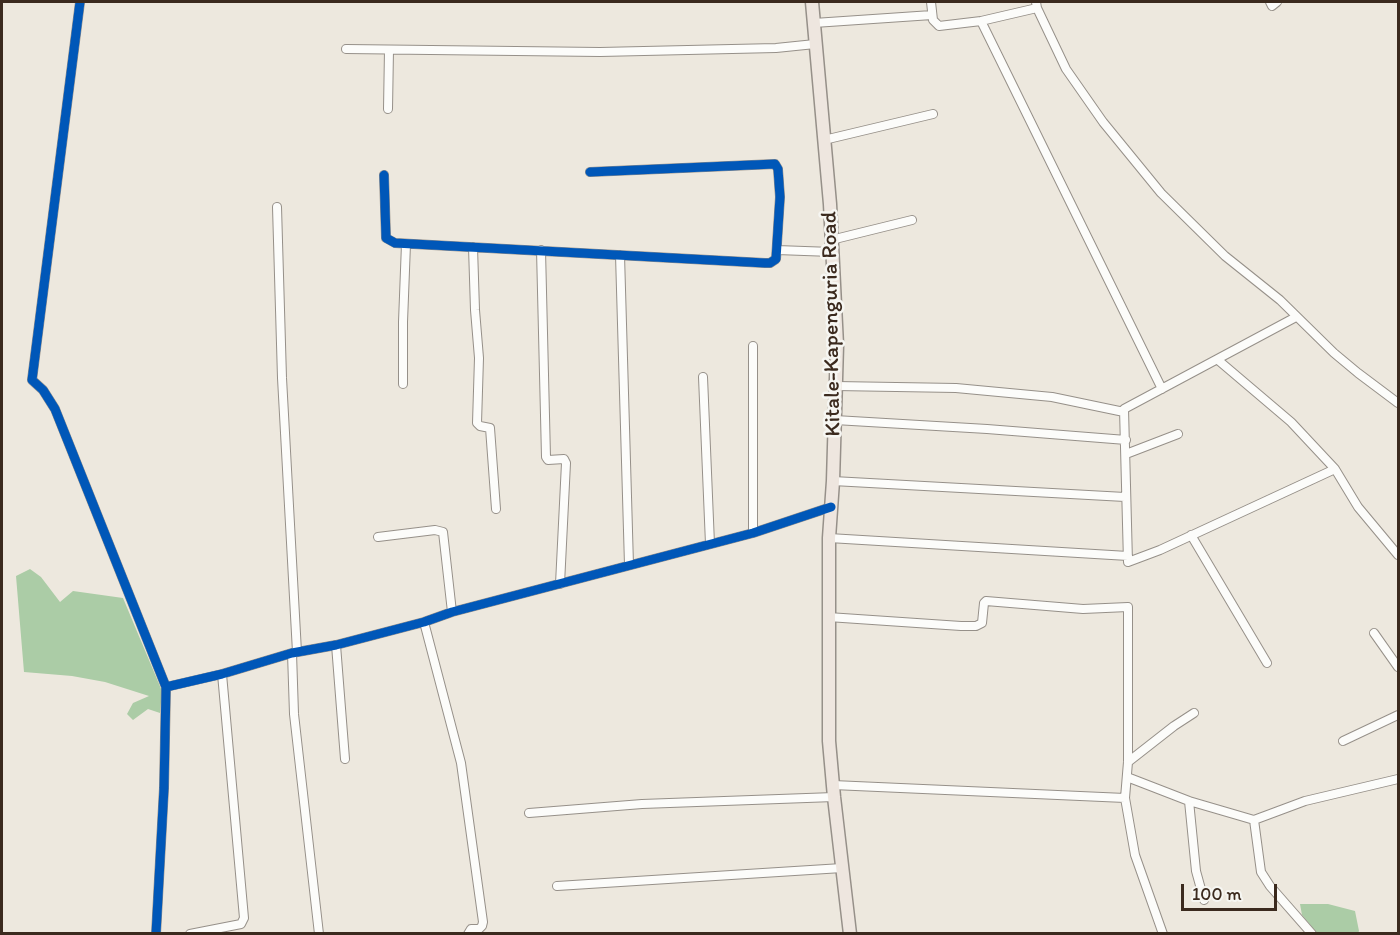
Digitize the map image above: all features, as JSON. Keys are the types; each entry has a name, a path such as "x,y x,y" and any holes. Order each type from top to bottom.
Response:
{"highway":[{"name":"Kitale-Kapenguria Road","path":"812,2 837,335 829,538 829,714 833,791 850,933"}],"street":[{"path":"80,2 32,380 43,390 55,410 166,687 164,788 156,933"},
{"path":"932,2 934,22 939,26 981,21 1037,5 1066,69 1103,122 1161,194 1225,256 1280,300 1358,373 1398,403"},
{"path":"1270,2 1272,6 1277,2"},
{"path":"814,23 932,15"},
{"path":"981,21 1162,389"},
{"path":"346,49 600,52 776,48 815,44"},
{"path":"388,110 389,50"},
{"path":"824,140 933,114"},
{"path":"384,175 386,238 391,242 765,263 776,259 780,197 778,169 775,165 590,172"},
{"path":"277,207 282,378 295,652 294,714 319,933"},
{"path":"777,250 832,246 912,220"},
{"path":"403,384 406,244"},
{"path":"473,247 479,358 477,423 490,428 496,509"},
{"path":"541,250 546,458 564,459 566,463 560,584"},
{"path":"620,255 629,565"},
{"path":"1296,317 1124,409 1128,562 1335,469"},
{"path":"753,346 753,533"},
{"path":"1218,360 1290,422 1335,469 1358,507 1398,555"},
{"path":"703,377 710,544"},
{"path":"836,386 956,388 1052,397 1124,412"},
{"path":"835,420 1126,440"},
{"path":"1126,454 1178,434"},
{"path":"833,481 1125,497"},
{"path":"166,687 222,674 295,652 336,645 424,622 452,612 753,533 831,507"},
{"path":"378,537 435,530 443,532 452,612"},
{"path":"1191,535 1267,663"},
{"path":"829,538 1128,556"},
{"path":"828,617 961,627 976,626 982,623 986,602 1083,609 1128,607 1128,762 1125,798 1135,855 1163,933"},
{"path":"424,622 461,763 483,922 479,929 471,929 468,933"},
{"path":"1374,633 1398,667"},
{"path":"336,645 345,759"},
{"path":"190,933 241,924 244,918 222,674"},
{"path":"1128,762 1194,713"},
{"path":"1343,741 1398,715"},
{"path":"1127,777 1189,801 1254,820 1305,801 1398,780"},
{"path":"529,813 833,791 996,791 1125,798"},
{"path":"1189,801 1196,870 1204,900"},
{"path":"1254,820 1257,857 1261,872 1275,892 1312,933"},
{"path":"557,886 842,868"}],"green space":[{"path":"30,569 41,577 60,602 73,591 123,598 162,691 160,713 148,709 133,720 127,714 133,703 149,696 105,682 72,676 24,672 16,576"},
{"path":"1300,904 1328,904 1355,911 1359,931 1358,933 1317,933 1302,915"}],"cycle path":[{"path":"80,2 32,380 43,390 55,409 166,687 164,788 156,934"},
{"path":"384,175 386,238 395,243 765,263 776,259 780,197 778,169 775,164 590,172"},
{"path":"166,687 222,674 292,653 336,645 424,622 452,612 753,533 831,507"}]}
